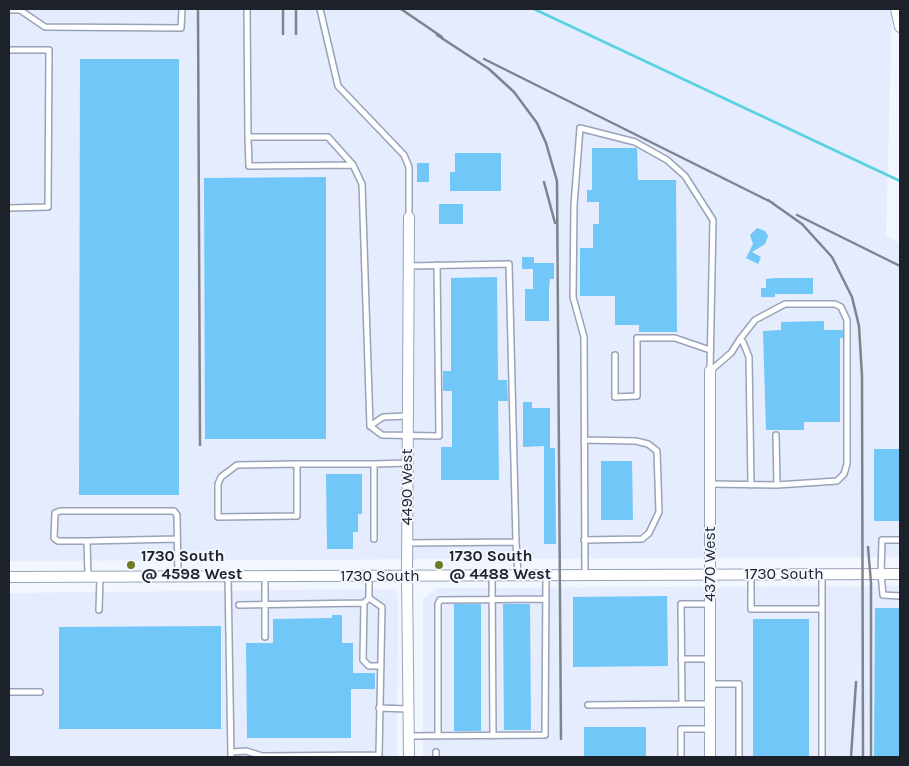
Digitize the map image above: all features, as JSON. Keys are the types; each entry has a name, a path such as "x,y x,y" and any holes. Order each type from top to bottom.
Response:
{"street":[{"name":"4490 West","path":"409,217 407,543 409,757"},
{"name":"4370 West","path":"710,371 710,757"},
{"name":"1730 South","path":"9,577 900,574"}],"lane":[{"path":"9,10 20,10 45,28 181,28 182,9"},
{"path":"247,9 249,166 353,165"},
{"path":"320,9 338,86 404,155 409,167 409,217"},
{"path":"9,50 49,50 48,207 9,208"},
{"path":"585,575 584,338 573,297 574,205 580,128 635,142 667,160 685,176 713,220 710,371"},
{"path":"248,137 328,137 353,165 362,184 370,426"},
{"path":"409,266 509,264 518,576"},
{"path":"370,426 382,435 439,436 437,265"},
{"path":"710,371 731,353 755,320 785,304 836,304 841,307 847,320 847,464 844,474 837,481 777,485 710,484"},
{"path":"615,355 614,397 637,396 637,338 675,338 710,350"},
{"path":"740,339 748,349 749,357 751,485"},
{"path":"370,426 383,417 408,416"},
{"path":"776,435 777,485"},
{"path":"584,440 636,441 648,444 657,451 659,512 650,533 642,540 584,540"},
{"path":"297,464 298,516 218,517 218,484 221,477 237,466 297,464 374,464 408,462"},
{"path":"374,464 374,539"},
{"path":"177,539 58,541 54,538 55,513 60,511 169,510 177,515 178,577"},
{"path":"900,540 882,540 881,574 883,595 900,596"},
{"path":"87,541 88,577"},
{"path":"407,543 516,542"},
{"path":"751,574 751,609 822,609"},
{"path":"822,574 822,757"},
{"path":"409,736 545,735 546,575"},
{"path":"228,576 231,754 246,751 262,756 379,755 382,607 369,598"},
{"path":"369,576 369,598 364,603 363,660 369,666 381,666"},
{"path":"492,576 493,736"},
{"path":"99,610 100,577"},
{"path":"265,577 265,637"},
{"path":"438,736 439,602 445,598 546,599"},
{"path":"239,604 364,603"},
{"path":"682,704 681,604 710,604"},
{"path":"681,659 710,659"},
{"path":"710,684 739,684 739,757"},
{"path":"9,692 40,692"},
{"path":"588,705 710,704"},
{"path":"379,708 409,709"},
{"path":"681,757 681,729 710,729"}],"shaded area":[{"path":"9,9 892,9 886,236 900,243 900,557 9,561"},
{"path":"900,586 900,757 423,757 423,599 437,588"},
{"path":"394,589 398,596 397,757 9,757 9,593"}],"building":[{"path":"80,59 179,59 179,495 79,495"},
{"path":"592,148 637,148 638,180 676,180 677,332 639,332 639,325 615,325 615,296 580,296 580,248 593,248 593,224 599,224 599,202 587,202 587,190 592,190"},
{"path":"455,153 501,153 501,191 450,191 450,172 455,172"},
{"path":"417,163 429,163 429,182 417,182"},
{"path":"326,177 326,439 205,439 204,178"},
{"path":"439,204 463,204 463,224 439,224"},
{"path":"757,228 765,231 768,236 765,244 752,252 761,257 758,264 746,258 753,244 750,235"},
{"path":"522,257 534,257 534,263 554,263 554,279 550,279 549,289 549,321 525,321 525,289 533,289 533,269 522,269"},
{"path":"497,277 498,380 507,380 508,401 498,401 499,480 441,480 441,447 452,447 452,391 443,391 443,371 451,371 451,278"},
{"path":"813,278 813,294 775,294 775,297 761,297 761,288 766,288 766,279"},
{"path":"824,321 824,330 843,330 843,338 840,338 840,422 804,422 804,430 766,430 763,331 781,330 781,322"},
{"path":"523,402 532,402 532,408 550,408 550,448 555,448 556,544 544,544 544,446 523,447"},
{"path":"874,449 900,449 900,521 874,521"},
{"path":"601,461 632,461 633,520 601,520"},
{"path":"326,474 362,474 362,514 358,514 358,532 353,532 353,549 327,549"},
{"path":"667,596 668,666 573,667 573,597"},
{"path":"454,604 481,604 481,731 454,731"},
{"path":"503,604 530,604 531,730 504,730"},
{"path":"875,608 900,608 900,757 874,757"},
{"path":"332,615 342,615 342,643 353,643 353,673 375,673 375,689 351,689 351,738 247,738 246,643 273,643 273,619 332,618"},
{"path":"753,619 809,619 809,757 753,757"},
{"path":"221,626 221,729 59,729 59,627"},
{"path":"584,727 646,727 646,757 584,757"}],"waterway":[{"path":"534,9 900,181"}],"railway":[{"path":"198,9 200,445"},
{"path":"283,9 283,34"},
{"path":"296,9 296,34"},
{"path":"401,9 442,37"},
{"path":"437,35 489,69 514,92 537,123 546,143 557,181 561,739"},
{"path":"484,59 773,203"},
{"path":"544,182 555,223"},
{"path":"768,200 802,224 832,257 852,297 859,326 862,376 863,757"},
{"path":"797,215 900,266"},
{"path":"868,547 871,583 871,757"},
{"path":"851,757 856,682"}],"place":[{"name":"1730 South @ 4598 West","path":"131,565"},
{"name":"1730 South @ 4488 West","path":"439,565"}]}
